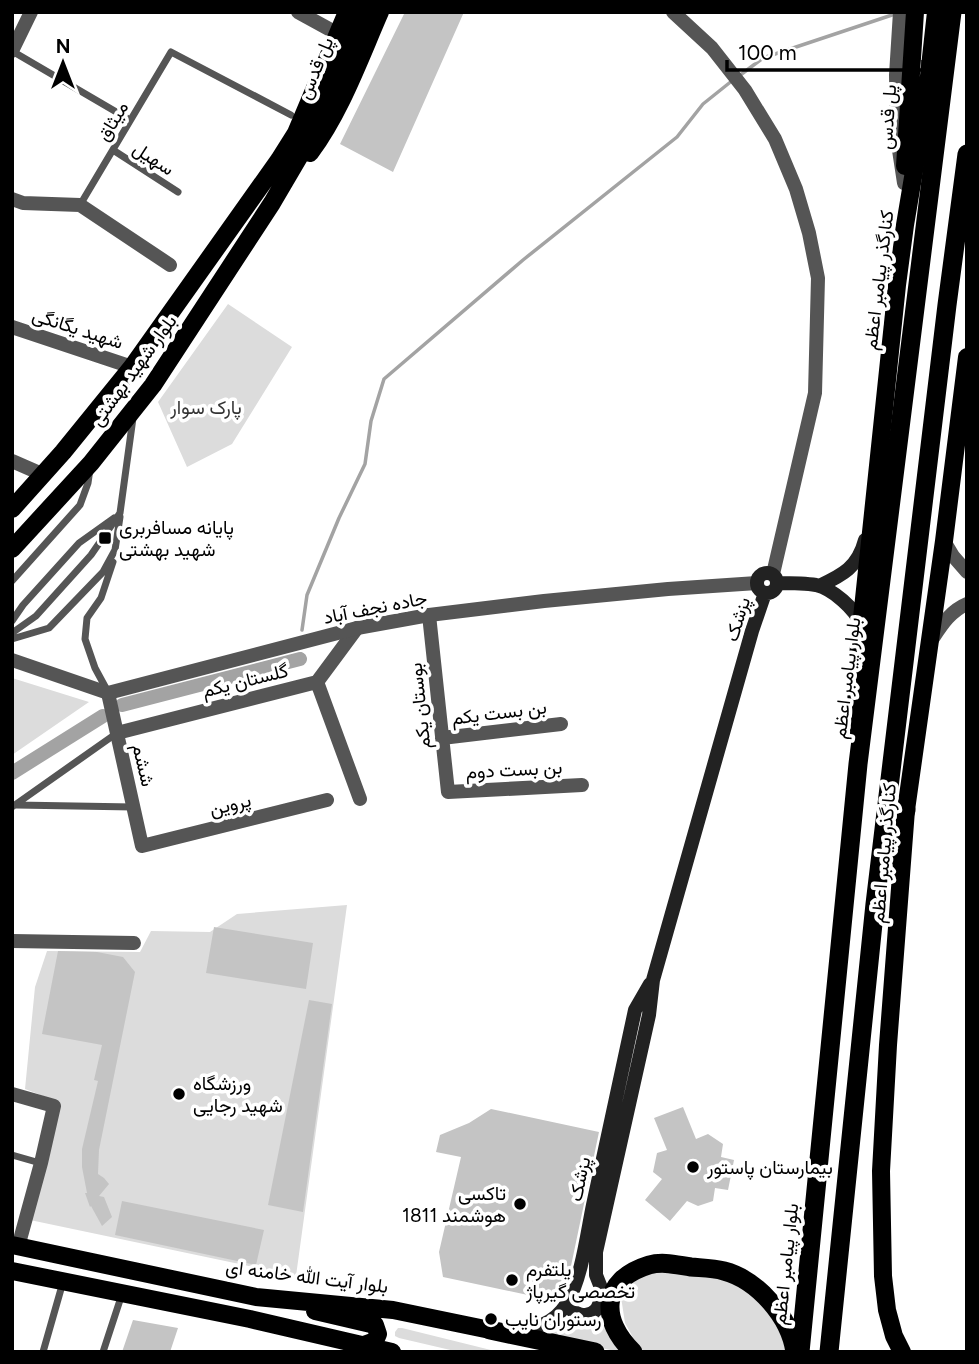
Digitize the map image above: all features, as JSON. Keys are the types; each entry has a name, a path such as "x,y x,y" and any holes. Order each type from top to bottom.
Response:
{"highway":[{"name":"بلوار پیامبر اعظم","path":"797,1352 858,764 952,12"},
{"path":"829,1352 875,904 967,154"},
{"path":"875,904 906,810"},
{"path":"633,1352 620,1339 605,1300 610,1300 618,1284 634,1272 663,1262 722,1270 736,1275 776,1309 794,1340 797,1352"},
{"name":"بلوار آیت الله خامنه ای","path":"490,1330 595,1352"}],"main road":[{"name":"پل قدس","path":"302,136 347,12"},
{"name":"پل قدس","path":"302,136 361,12"},
{"name":"بلوار شهید بهشتی","path":"12,549 91,463 160,375 272,204 324,135 380,12"},
{"name":"پل قدس","path":"905,225 904,183 915,12"},
{"name":"کنارگذر پیامبر اعظم","path":"858,764 856,704 861,624 905,225 927,94 936,12"},
{"name":"بلوار شهید بهشتی","path":"259,187 332,20"},
{"name":"بلوار شهید بهشتی","path":"12,509 44,475 132,366 259,187 279,160 302,136"},
{"name":"بلوار شهید بهشتی","path":"272,204 302,136"},
{"name":"کنارگذر پیامبر اعظم","path":"902,1352 894,1336 887,1310 883,1276 881,1171 888,1045 906,810 967,358"},
{"path":"819,586 851,568 859,558 873,511"},
{"path":"761,588 758,577 764,573 775,578 819,586 845,601 858,615 861,624"},
{"name":"پزشک","path":"605,1300 596,1275 596,1252 649,1015 653,980 752,631 761,588"},
{"name":"پزشک","path":"567,1303 582,1260 635,1010 653,980"},
{"name":"بلوار آیت الله خامنه ای","path":"15,1246 256,1297 393,1310 490,1330"},
{"path":"12,1272 250,1319 392,1352"},
{"path":"256,1297 375,1325 379,1334 375,1341 364,1345"},
{"path":"490,1330 537,1327 553,1319 567,1303 576,1314 589,1314 595,1312 605,1300"}],"street":[{"path":"12,51 31,12"},
{"path":"298,12 332,20"},
{"path":"673,12 712,48 729,69 775,139 796,189 818,278 815,393 775,578"},
{"path":"900,12 896,75 897,137 904,183"},
{"path":"12,199 23,203 80,205 170,265"},
{"name":"شهید یگانگی","path":"12,327 132,366"},
{"path":"12,461 44,475"},
{"path":"944,541 967,572"},
{"name":"جاده نجف آباد","path":"108,693 357,628 429,615 668,589 761,588"},
{"path":"929,645 946,619 959,607 967,604"},
{"name":"بوستان یکم","path":"429,615 448,792"},
{"name":"گلستان یکم","path":"117,733 317,682 357,628"},
{"path":"12,660 108,693"},
{"path":"317,682 360,799"},
{"name":"ششم","path":"108,693 142,846"},
{"name":"بن بست یکم","path":"442,738 561,724"},
{"name":"بن بست دوم","path":"448,792 582,785"},
{"name":"پروین","path":"142,846 327,800"},
{"path":"12,941 134,943"},
{"path":"12,1094 54,1106 41,1163 15,1246"}],"lane":[{"path":"12,51 130,120"},
{"name":"میثاق","path":"80,205 171,52 291,115"},
{"name":"سهیل","path":"113,150 178,192"},
{"path":"108,693 95,668 85,639 87,618 101,598 116,550 135,408"},
{"path":"12,581 80,505 88,483 91,463"},
{"path":"12,621 79,543 120,513"},
{"path":"12,633 36,616 91,555 120,513"},
{"path":"12,639 49,628 103,572 116,550"},
{"path":"14,806 117,733"},
{"path":"14,806 134,807"},
{"path":"12,1155 41,1163"},
{"path":"43,1352 63,1282"},
{"path":"103,1352 122,1293"}],"green space":[{"name":"پارک سوار","path":"228,304 292,347 232,444 187,467 158,402"},
{"path":"12,678 89,702 12,755"},
{"name":"ورزشگاه شهید رجایی","path":"347,905 296,1276 30,1220 59,1102 25,1089 35,987 47,951 140,952 151,931 210,932 237,914"},
{"path":"687,1266 762,1293 795,1352 641,1352 625,1323 619,1284 633,1272"},
{"path":"574,1317 600,1317 620,1352 538,1335 563,1325"},
{"path":"398,1328 499,1352 459,1352 399,1338 395,1336"}],"building":[{"path":"405,12 464,12 393,172 340,144"},
{"path":"214,927 313,943 306,989 206,973"},
{"path":"58,951 97,952 123,957 135,972 99,1150 98,1174 109,1184 99,1196 104,1197 112,1217 102,1226 85,1193 82,1149 98,1081 94,1080 102,1045 42,1034"},
{"path":"309,1000 332,1004 303,1212 268,1205"},
{"name":"بیمارستان پاستور","path":"683,1107 696,1139 708,1134 723,1144 721,1157 734,1160 728,1190 715,1188 713,1201 698,1206 687,1201 670,1221 645,1200 662,1179 653,1172 657,1153 667,1150 654,1118"},
{"name":"تاکسی هوشمند 1811","path":"491,1109 599,1132 571,1266 556,1301 443,1277 439,1252 461,1157 436,1152 440,1135 469,1123"},
{"path":"122,1201 264,1230 256,1265 115,1235"},
{"path":"133,1320 178,1328 170,1352 122,1352"}],"waterway":[{"path":"739,76 763,58 892,15"},
{"path":"302,630 307,595 365,464 371,421 384,379 523,260 677,137 703,104 733,80"},
{"path":"300,659 301,654"},
{"path":"122,705 300,659"},
{"path":"12,773 103,716"}],"place":[{"name":"پایانه مسافربری شهید بهشتی","path":"105,538"},
{"name":"ورزشگاه شهید رجایی","path":"179,1094"},
{"name":"بیمارستان پاستور","path":"693,1167"},
{"name":"تاکسی هوشمند 1811","path":"520,1204"},
{"name":"پلتفرم تخصصی گیرپاژ","path":"512,1280"},
{"name":"رستوران نایب","path":"491,1319"}]}
